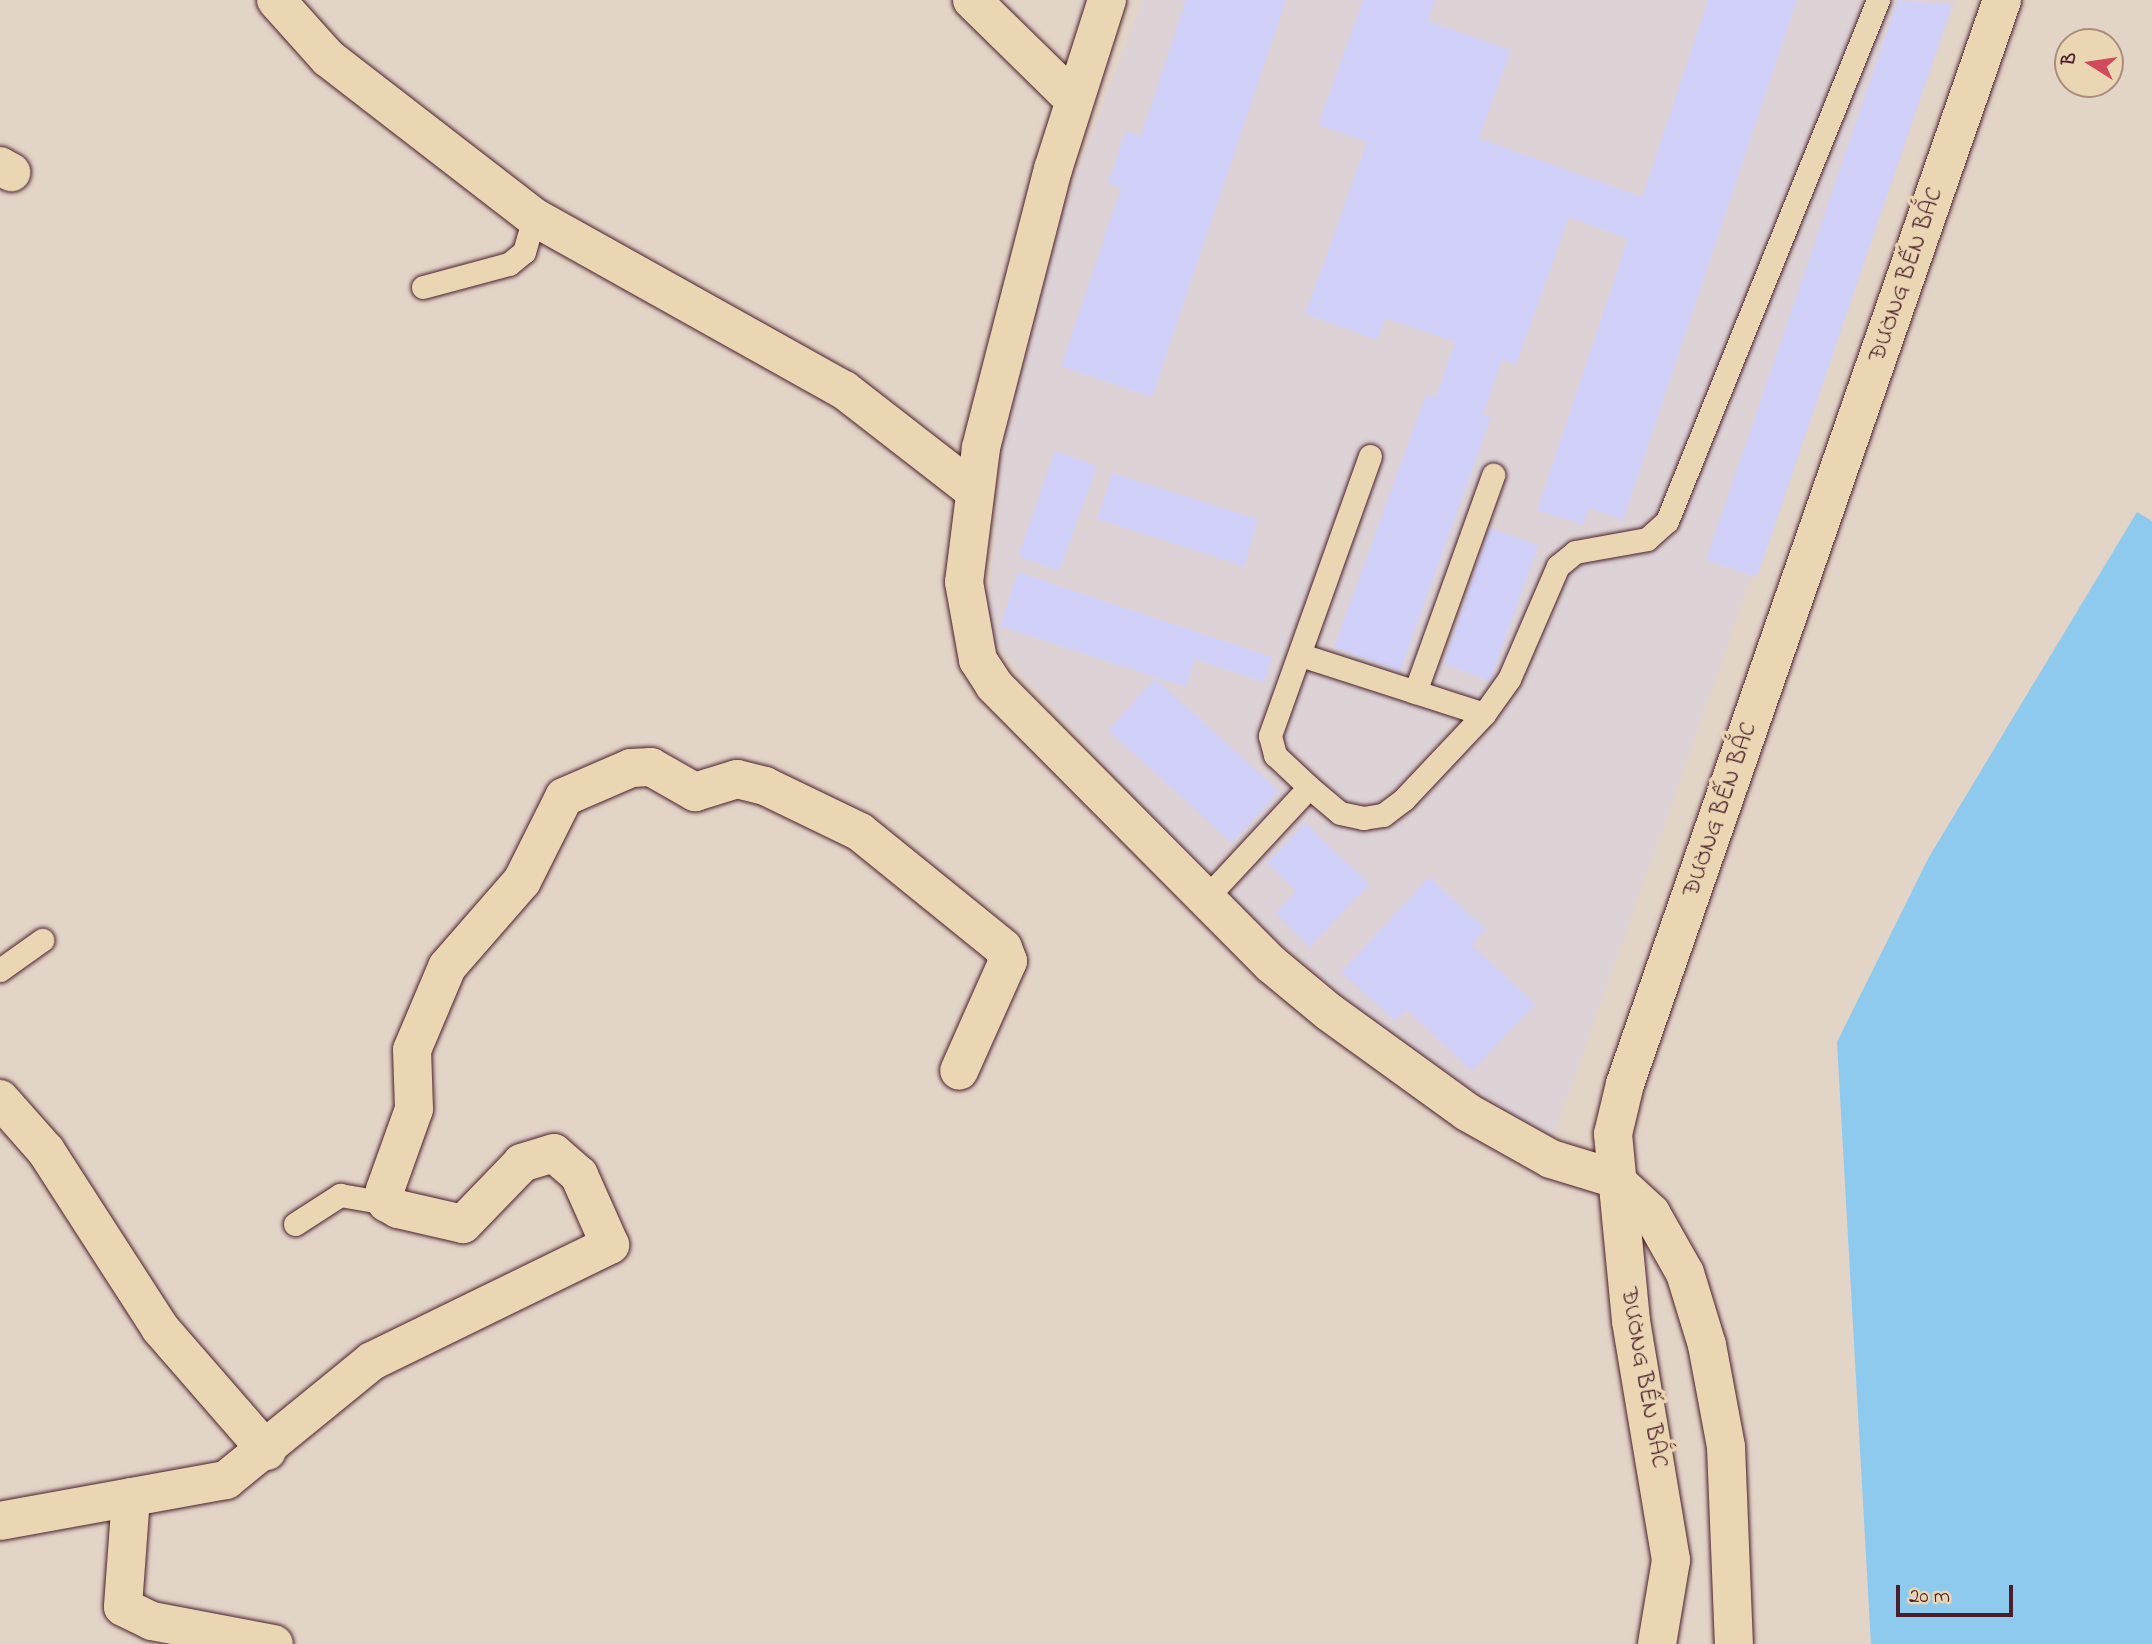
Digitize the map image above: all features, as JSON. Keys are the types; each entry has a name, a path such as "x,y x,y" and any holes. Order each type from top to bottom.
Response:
{"street":[{"path":"276,0 328,58 534,217 844,390 974,491"},
{"path":"972,0 1074,100"},
{"path":"1107,0 1074,100 974,491 964,582 978,660 994,685 1206,898 1329,1012 1467,1112 1551,1159 1613,1178 1651,1213 1685,1273 1707,1345 1726,1447 1734,1644"},
{"name":"ĐƯỜNG BẾN BẮC","path":"1657,1644 1671,1560 1613,1178 1613,1134 1625,1084 2002,0"},
{"path":"0,1521 226,1480 267,1451 372,1361 610,1245 579,1175 554,1153 522,1163 463,1224 387,1203 385,1190 414,1109 412,1050 447,967 522,881 564,797 631,768 668,771 695,792 737,779 799,802 860,832 1003,948 1008,961 959,1071"},
{"path":"0,1100 47,1151 160,1328 267,1451"},
{"path":"131,1497 123,1607 152,1621 274,1644"}],"lane":[{"path":"1370,456 1270,736 1275,755 1340,813 1383,815 1484,714 1509,679 1558,566 1576,552 1647,539 1667,521 1878,0"},
{"path":"422,287 509,264 524,252 534,217"},
{"path":"1415,692 1493,475"},
{"path":"1301,655 1484,714"},
{"path":"1206,898 1309,787"},
{"path":"0,970 42,940"},
{"path":"295,1224 340,1195 387,1203"}],"shaded area":[{"path":"1142,0 1956,0 1553,1137 1426,1067 1281,944 1182,849 986,636 1004,423 1063,209"}],"water":[{"path":"2137,512 2152,521 2152,1644 1871,1644 1837,1042 1929,857"}],"building":[{"path":"1186,0 1286,0 1152,397 1061,366 1121,188 1108,183 1126,131 1141,136"},
{"path":"1363,0 1435,0 1428,21 1511,50 1479,138 1642,197 1708,0 1797,0 1623,520 1589,508 1583,525 1537,510 1628,239 1569,217 1516,365 1502,360 1483,414 1491,417 1400,671 1334,647 1426,394 1436,397 1455,342 1385,318 1377,340 1305,314 1367,142 1318,125"},
{"path":"1898,0 1952,5 1757,577 1706,560"},
{"path":"1055,451 1097,466 1059,571 1018,556"},
{"path":"1112,473 1258,519 1244,566 1097,519"},
{"path":"1490,528 1538,545 1490,681 1444,664"},
{"path":"1018,572 1272,657 1264,682 1195,659 1186,687 1000,626"},
{"path":"1155,678 1279,791 1232,843 1108,730"},
{"path":"1305,823 1369,884 1310,947 1275,913 1296,891 1267,863"},
{"path":"1429,877 1486,929 1472,945 1535,1004 1472,1071 1406,1009 1395,1021 1341,972"}]}
